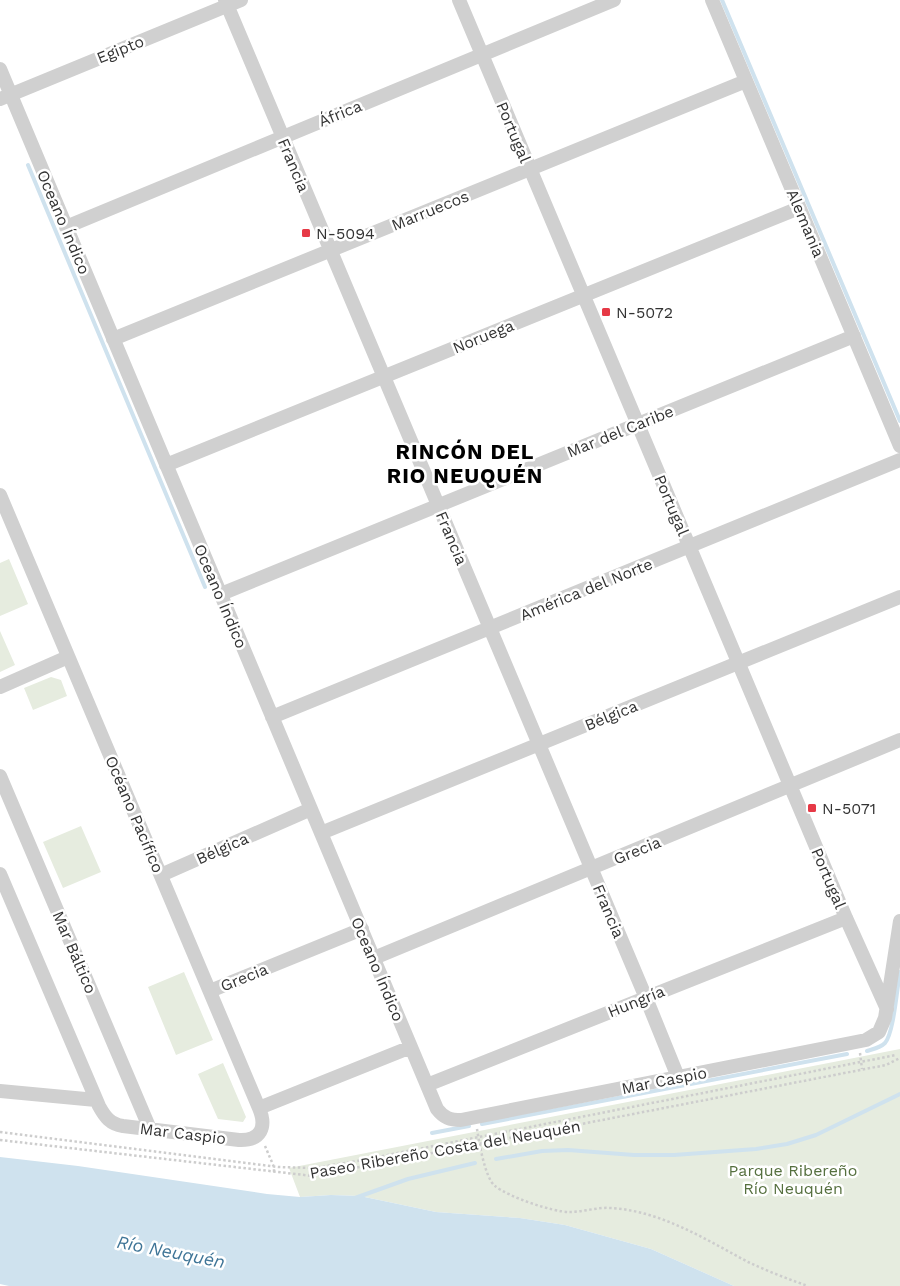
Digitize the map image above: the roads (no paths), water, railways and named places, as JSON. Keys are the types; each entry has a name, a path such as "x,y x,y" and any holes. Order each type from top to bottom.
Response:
{"street":[{"name":"Egipto","path":"5,97 226,3 241,0"},
{"name":"Portugal","path":"459,0 790,786 887,1009"},
{"name":"África","path":"66,226 614,0"},
{"name":"Alemania","path":"712,0 900,446"},
{"name":"Francia","path":"226,3 678,1077"},
{"name":"Oceano Índico","path":"0,69 5,97 66,226 437,1109 447,1119"},
{"name":"Marruecos","path":"114,339 746,82"},
{"name":"Noruega","path":"166,465 799,208"},
{"name":"Mar del Caribe","path":"221,594 854,336"},
{"name":"América del Norte","path":"272,717 900,460"},
{"name":"Océano Pacífico","path":"0,495 259,1108 263,1121 260,1133"},
{"name":"Bélgica","path":"321,834 900,597"},
{"path":"0,687 68,657"},
{"name":"Grecia","path":"374,958 900,740"},
{"name":"Mar Báltico","path":"0,776 150,1129"},
{"name":"Bélgica","path":"160,875 311,809"},
{"path":"0,874 96,1100 0,1091"},
{"name":"Hungría","path":"427,1085 846,918"},
{"path":"887,1009 900,922"},
{"name":"Grecia","path":"210,992 362,929"},
{"name":"Mar Caspio","path":"447,1119 461,1120 474,1118 866,1040 883,1026 887,1009"},
{"path":"259,1108 410,1046"},
{"name":"Mar Caspio","path":"96,1100 106,1119 117,1125 239,1140 253,1138 260,1133"}],"water":[{"name":"Río Neuquén","path":"0,1157 78,1166 267,1194 300,1197 360,1196 436,1212 520,1218 565,1225 651,1249 734,1286 9,1286 0,1284"}],"waterway":[{"path":"722,0 900,421"},
{"path":"28,165 205,587"},
{"path":"867,1051 885,1043 891,1030 900,972"},
{"path":"482,1124 847,1054"},
{"path":"496,1159 542,1151 568,1150 634,1155 674,1155 756,1149 787,1144 816,1135 900,1094"},
{"path":"432,1133 469,1126"},
{"path":"355,1198 408,1179 475,1163"}],"place":[{"name":"N-5094","path":"306,233"},
{"name":"N-5072","path":"606,312"},
{"name":"N-5071","path":"812,808"}],"district":[{"name":"RINCÓN DEL RIO NEUQUÉN","path":"465,464"}],"park label":[{"name":"Parque Ribereño Río Neuquén","path":"793,1179"}]}
